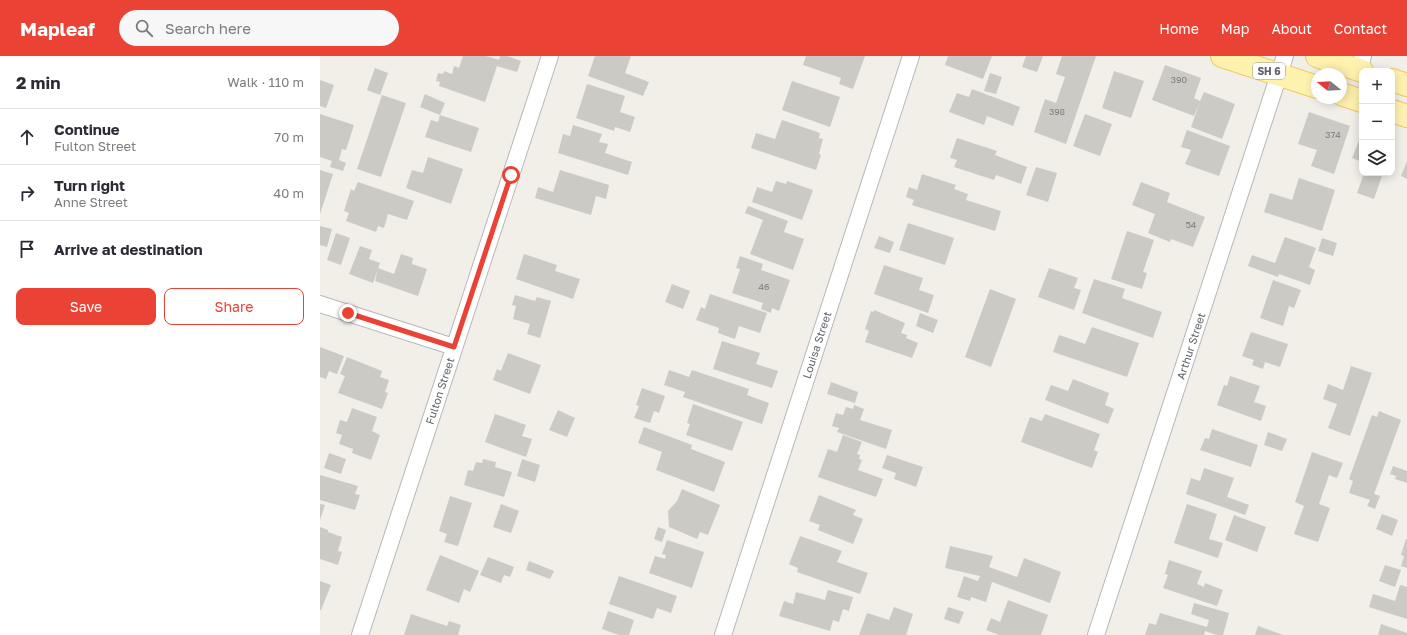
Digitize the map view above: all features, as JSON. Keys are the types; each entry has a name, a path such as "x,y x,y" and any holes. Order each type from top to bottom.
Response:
{"main road":[{"name":"SH 6","path":"1222,56 1282,65 1311,83"},
{"path":"1317,56 1362,66"},
{"path":"1395,81 1407,85"},
{"path":"1347,96 1359,100"},
{"path":"1395,112 1407,116"}],"street":[{"name":"Fulton Street","path":"360,635 550,56"},
{"name":"Louisa Street","path":"723,635 911,56"},
{"name":"Arthur Street","path":"1096,635 1282,65"},
{"path":"320,304 454,347"}],"building":[{"path":"463,56 486,56 499,60 500,56 507,56 521,61 517,72 497,66 485,102 439,86 440,82 436,81 438,73 443,74 444,71 452,74 454,66 459,68"},
{"path":"595,56 631,56 625,73 649,82 643,96 588,76"},
{"path":"806,56 865,56 853,89 839,84 841,78 803,65"},
{"path":"948,56 992,56 983,79 945,65"},
{"path":"1026,56 1043,56 1037,72 1022,67"},
{"path":"1062,56 1096,56 1066,144 1034,132 1045,99 1056,103 1065,77 1056,74"},
{"path":"1165,65 1201,78 1194,98 1200,101 1204,92 1235,104 1222,139 1191,127 1200,102 1194,116 1152,100"},
{"path":"375,68 388,73 380,95 367,90"},
{"path":"1114,71 1144,81 1131,118 1102,108"},
{"path":"990,73 1002,77 996,94 984,91"},
{"path":"320,80 334,85 326,108 320,106"},
{"path":"792,81 840,97 830,127 782,110"},
{"path":"587,84 625,96 620,112 635,117 630,132 615,127 614,131 576,118"},
{"path":"972,89 1020,107 1013,126 987,116 984,125 949,112 957,93 969,97"},
{"path":"425,94 445,103 440,115 420,107"},
{"path":"382,95 406,103 381,177 357,169"},
{"path":"1309,112 1350,126 1334,174 1311,166 1317,150 1298,144"},
{"path":"320,114 354,125 346,150 342,149 339,160 346,163 343,171 330,167 332,161 320,157"},
{"path":"1085,114 1112,124 1100,156 1073,146"},
{"path":"440,115 479,128 471,152 425,137 431,120 438,122"},
{"path":"782,120 820,133 819,138 823,139 819,154 821,155 816,170 751,148 756,133 775,139"},
{"path":"573,125 602,134 599,142 608,144 605,153 632,162 628,175 558,153 563,134 570,136"},
{"path":"1187,130 1230,146 1219,176 1185,164 1191,150 1181,147"},
{"path":"957,138 997,151 995,155 1027,167 1021,184 996,175 994,180 954,167 957,160 950,158"},
{"path":"1359,140 1359,161 1352,158"},
{"path":"428,157 463,169 451,204 406,188 412,170 423,173"},
{"path":"1407,161 1407,179 1401,176"},
{"path":"1036,167 1057,173 1048,202 1026,195"},
{"path":"320,170 333,174 320,214"},
{"path":"560,170 609,185 606,199 596,196 591,215 535,198 538,187 553,192"},
{"path":"922,174 956,185 954,189 968,194 966,200 1001,211 995,231 912,205 914,200 906,197 909,187 917,190"},
{"path":"1363,176 1382,176 1374,199 1357,193"},
{"path":"1299,178 1335,190 1322,231 1264,212 1270,193 1292,200"},
{"path":"776,181 786,184 787,181 813,190 802,220 752,202 757,187 772,192"},
{"path":"358,182 414,201 407,220 388,214 384,228 378,226 376,232 346,221 349,213 344,211 351,189 354,191"},
{"path":"1141,182 1170,193 1167,202 1205,217 1193,247 1171,239 1170,242 1148,233 1155,214 1132,205"},
{"path":"748,206 788,221 784,232 804,239 793,270 750,254 763,220 745,213"},
{"path":"908,223 954,238 945,265 899,250"},
{"path":"320,226 332,229 327,247 320,245"},
{"path":"1127,231 1154,240 1143,272 1147,273 1142,289 1111,279"},
{"path":"336,233 350,238 341,265 327,260"},
{"path":"879,236 894,242 890,253 874,248"},
{"path":"1285,237 1316,248 1309,267 1315,270 1310,285 1279,274 1278,277 1248,266 1252,255 1275,263"},
{"path":"1322,238 1337,243 1333,256 1318,251"},
{"path":"360,246 372,250 369,259 380,263 373,283 349,274"},
{"path":"401,254 413,258 412,264 427,269 418,296 375,281 378,268 394,274"},
{"path":"524,254 557,265 555,271 580,279 573,299 516,279"},
{"path":"740,256 763,264 761,270 790,280 779,311 772,308 771,313 761,309 763,303 732,293 740,269 736,268"},
{"path":"884,265 923,278 919,290 934,295 928,313 874,294"},
{"path":"1049,268 1078,278 1074,288 1081,290 1074,310 1038,297"},
{"path":"1094,279 1125,289 1122,298 1162,312 1153,338 1082,313"},
{"path":"1273,280 1301,290 1294,308 1289,306 1283,326 1260,318"},
{"path":"672,284 690,291 683,309 665,302"},
{"path":"990,289 1016,299 991,367 965,357"},
{"path":"710,294 767,313 760,333 739,326 735,339 718,333 719,328 696,320 701,307 705,309"},
{"path":"515,295 535,301 537,297 551,301 540,338 527,334 530,324 513,319 516,306 512,305"},
{"path":"874,310 905,323 901,333 907,335 906,338 918,343 912,358 865,342 869,331 865,329 871,311 874,312"},
{"path":"920,313 938,320 933,333 916,326"},
{"path":"1092,327 1139,343 1127,377 1053,352 1059,335 1085,344"},
{"path":"1251,332 1288,344 1280,367 1265,362 1263,369 1252,365 1254,360 1242,356"},
{"path":"722,341 760,353 756,364 778,371 772,388 713,369"},
{"path":"320,347 344,356 337,374 329,371 326,379 320,377"},
{"path":"508,353 541,365 530,394 493,380 497,369 501,371"},
{"path":"347,357 382,371 380,377 389,380 385,392 388,393 382,409 338,393 345,376 340,374"},
{"path":"1351,366 1372,373 1350,436 1328,428 1337,404 1323,399 1328,384 1343,390"},
{"path":"669,370 689,377 692,370 749,389 747,395 769,403 762,424 683,397 685,392 664,385"},
{"path":"1230,376 1260,386 1254,402 1266,406 1261,421 1217,405 1224,385 1227,386"},
{"path":"1073,379 1109,393 1105,405 1114,409 1108,424 1045,400 1051,385 1068,391"},
{"path":"831,382 858,392 855,403 827,394"},
{"path":"642,388 665,396 659,413 654,411 650,423 634,418 639,406 636,405"},
{"path":"693,404 743,422 732,451 686,435 690,424 687,423"},
{"path":"854,405 864,409 860,420 892,430 886,449 837,432 839,428 832,426 836,413 843,415 846,407 853,409"},
{"path":"352,408 377,417 372,431 380,435 371,460 352,453 353,449 339,444 342,435 336,433 340,420 347,422"},
{"path":"558,410 575,418 567,437 549,430"},
{"path":"1379,411 1401,420 1374,494 1380,496 1375,509 1367,506 1370,500 1349,493 1353,481 1349,479 1372,415 1377,417"},
{"path":"495,414 526,425 522,436 532,439 526,457 485,442"},
{"path":"1045,414 1100,434 1094,450 1098,452 1092,468 1021,442 1030,417 1042,421"},
{"path":"644,427 692,445 691,449 725,462 714,492 656,470 662,452 638,443"},
{"path":"1212,429 1258,445 1251,467 1200,450 1205,438 1209,439"},
{"path":"1268,432 1287,439 1282,451 1264,445"},
{"path":"843,435 862,442 857,454 860,455 859,459 862,460 858,470 883,479 876,497 818,477 828,449 837,452"},
{"path":"1312,452 1343,463 1337,478 1329,475 1319,504 1330,508 1318,542 1294,534 1304,506 1295,502"},
{"path":"329,453 346,459 341,474 324,468"},
{"path":"887,455 923,467 916,487 894,479 896,473 882,468"},
{"path":"483,459 496,462 495,467 512,472 504,497 464,485 468,470 473,471 476,462 482,463"},
{"path":"522,459 540,465 535,482 517,476"},
{"path":"1393,466 1407,471 1407,483 1395,479 1396,476 1390,474"},
{"path":"1204,468 1234,478 1227,497 1249,505 1245,515 1186,494 1191,478 1200,481"},
{"path":"320,475 358,486 355,494 360,495 355,510 320,500"},
{"path":"682,489 720,505 708,535 700,532 697,539 669,527 668,511 677,501"},
{"path":"819,495 856,510 853,515 863,519 853,544 818,530 820,525 809,521"},
{"path":"450,496 472,503 458,546 444,542 447,534 439,531"},
{"path":"320,504 325,505 320,520"},
{"path":"501,504 519,511 511,533 493,527"},
{"path":"1187,504 1217,514 1209,539 1223,543 1218,558 1174,543"},
{"path":"1382,514 1398,520 1392,536 1376,529"},
{"path":"1234,515 1266,527 1257,552 1225,540"},
{"path":"320,527 328,530 328,532 342,537 338,551 342,552 338,565 320,559"},
{"path":"658,527 666,530 662,542 654,539"},
{"path":"800,536 842,551 837,562 868,573 860,594 797,572 798,568 789,564"},
{"path":"1406,539 1407,568 1401,566 1404,556 1401,555"},
{"path":"667,540 704,552 692,588 649,573 655,556 665,559 666,555 662,554"},
{"path":"950,546 993,556 989,567 1017,577 1024,558 1061,572 1050,603 992,582 986,602 971,597 970,601 957,597 964,576 978,581 980,576 945,568"},
{"path":"440,555 479,571 470,592 464,589 459,603 426,590"},
{"path":"488,557 514,567 510,577 504,575 501,583 480,575"},
{"path":"1169,560 1202,571 1197,584 1204,587 1205,583 1223,590 1217,606 1163,588 1168,575 1165,574"},
{"path":"529,561 554,571 550,579 526,570"},
{"path":"1385,565 1401,570 1395,587 1379,581"},
{"path":"619,576 677,596 671,613 657,608 653,619 609,604"},
{"path":"320,581 331,585 321,610 320,610"},
{"path":"1400,585 1407,587 1407,619 1369,607 1373,594 1395,601"},
{"path":"828,590 853,597 849,611 843,609 839,622 833,620 830,631 779,616 784,601 793,604 796,592 825,600"},
{"path":"1008,600 1048,615 1041,635 999,635 986,630 991,618 1000,622"},
{"path":"1194,603 1229,613 1223,635 1217,635 1205,631 1204,635 1145,635 1149,623 1156,625 1160,613 1207,627 1209,620 1191,614"},
{"path":"894,607 913,614 906,635 859,635 867,613 889,620"},
{"path":"948,607 964,612 959,624 944,619"},
{"path":"608,611 634,620 629,635 619,635 602,629"},
{"path":"411,614 447,626 449,621 461,625 458,635 404,635"},
{"path":"1381,624 1407,633 1407,635 1378,635"},
{"path":"1258,626 1283,635 1255,635"}],"route":[{"path":"348,313 454,347 511,175"}]}
